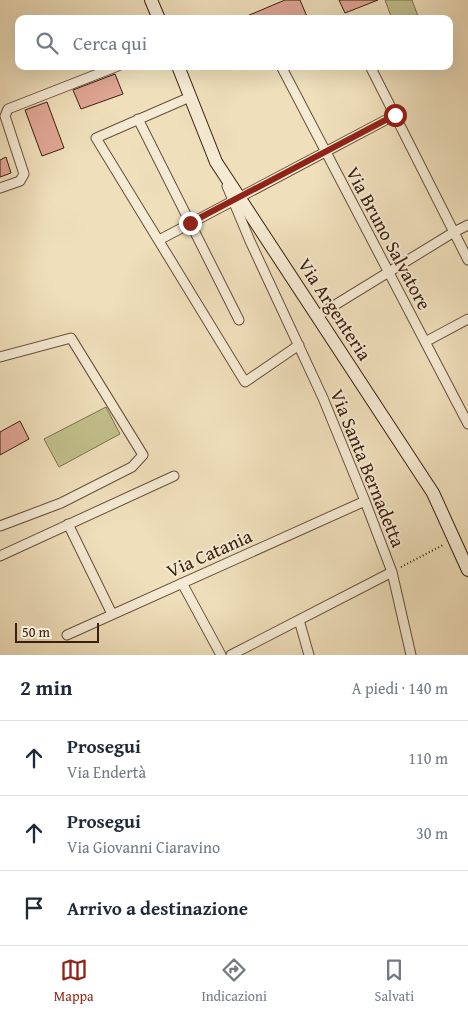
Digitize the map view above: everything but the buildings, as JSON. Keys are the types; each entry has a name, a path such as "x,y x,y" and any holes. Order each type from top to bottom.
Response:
{"main road":[{"path":"151,0 157,15"},
{"name":"Via Argenteria","path":"180,70 216,162 236,198 269,244 433,493 468,570"}],"street":[{"path":"0,188 20,181 24,174 5,116 8,110 108,70"},
{"name":"Via Bruno Salvatore","path":"283,70 468,424"},
{"path":"372,70 468,260"},
{"path":"190,97 96,138 245,382 299,345"},
{"path":"159,240 395,115"},
{"path":"138,120 240,320"},
{"name":"Via Santa Bernadetta","path":"236,198 255,250 323,398 365,501 392,572 411,655"},
{"path":"317,316 468,225"},
{"path":"255,250 269,244"},
{"path":"425,342 468,319"},
{"path":"0,357 71,338 143,455 132,467 61,503 0,526"},
{"path":"0,556 174,476"},
{"name":"Via Catania","path":"67,635 365,501"},
{"path":"68,524 112,614"},
{"path":"231,655 392,572"},
{"path":"182,583 221,655"},
{"path":"299,620 309,655"}],"path":[{"path":"392,572 454,539"}],"shaded area":[{"path":"385,0 412,0 418,15 391,15"},
{"path":"106,407 120,434 59,467 44,439"}],"route":[{"path":"190,223 395,115"}]}
